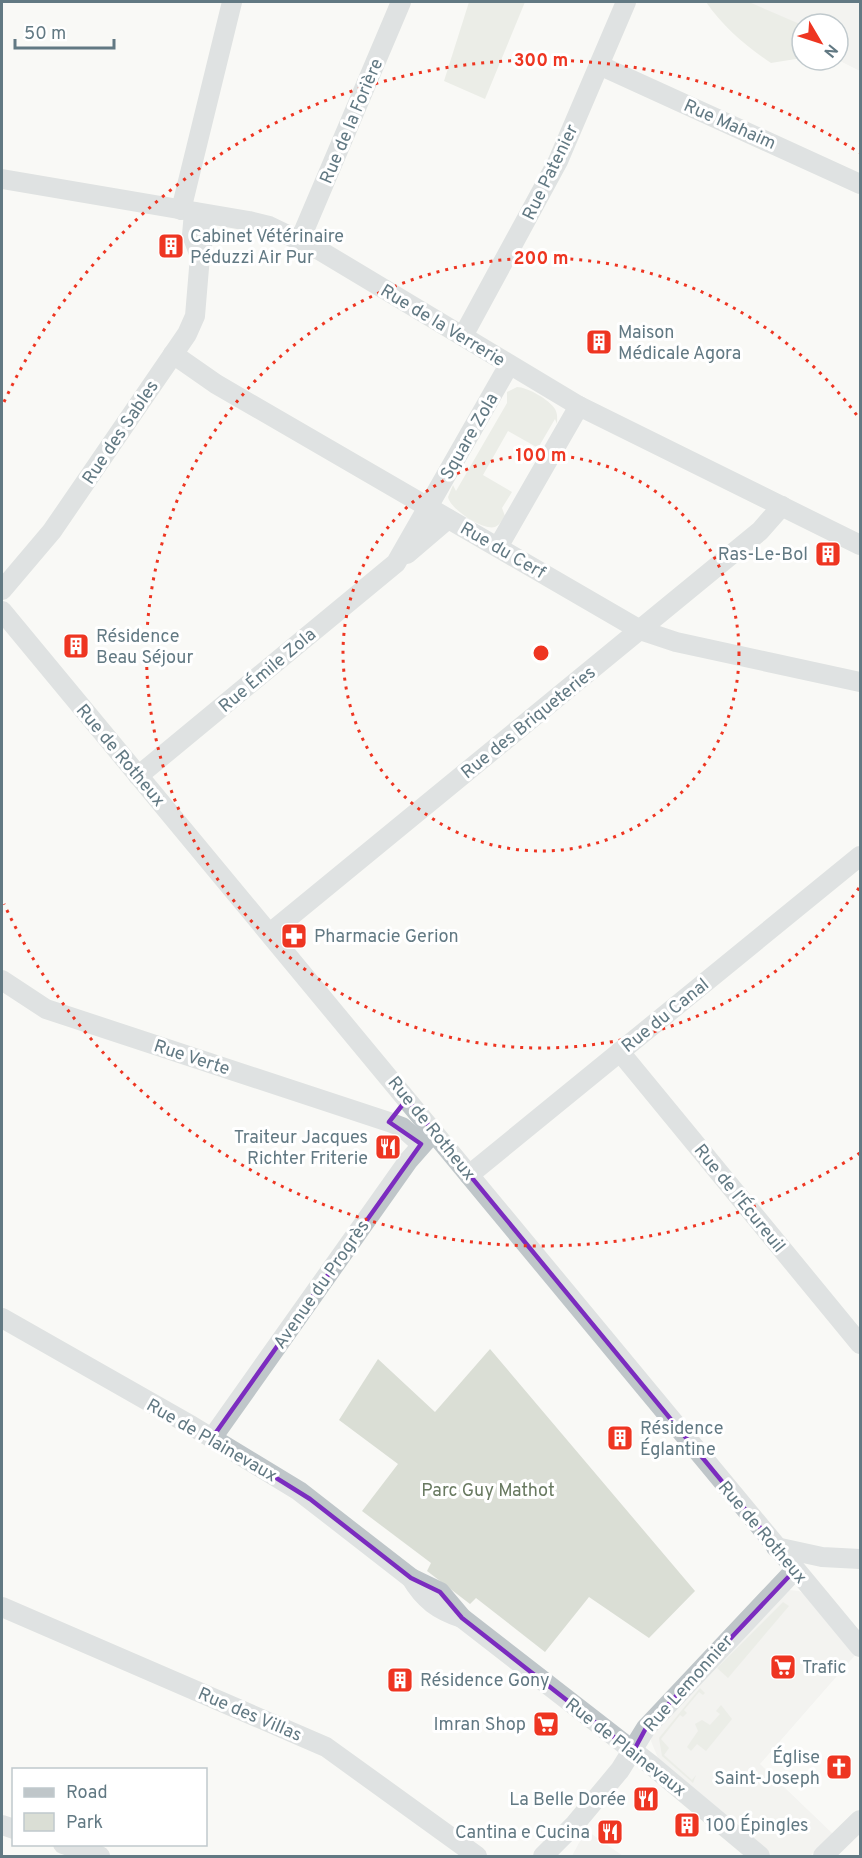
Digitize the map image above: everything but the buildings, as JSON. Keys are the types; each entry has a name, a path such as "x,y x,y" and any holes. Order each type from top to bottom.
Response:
{"street":[{"path":"194,213 232,2"},
{"name":"Rue de la Forière","path":"300,240 401,2"},
{"name":"Rue Patenier","path":"463,336 535,207 626,2"},
{"name":"Rue Mahaim","path":"599,65 861,184"},
{"name":"Rue de la Verrerie","path":"2,179 259,224 300,240 579,406 861,545"},
{"name":"Rue des Sables","path":"2,590 52,531 173,354 195,316 200,256 194,213"},
{"name":"Rue du Cerf","path":"173,354 216,384 640,630 676,642 861,682"},
{"name":"Square Zola","path":"429,507 509,365"},
{"path":"498,547 579,406"},
{"name":"Rue des Briqueteries","path":"270,933 760,531 782,506"},
{"name":"Rue Émile Zola","path":"396,563 429,507"},
{"name":"Rue Émile Zola","path":"138,776 448,519"},
{"name":"Rue de Rotheux","path":"2,611 407,1099 428,1138 469,1175 861,1647"},
{"name":"Rue du Canal","path":"469,1175 861,856"},
{"name":"Rue Verte","path":"2,980 46,1009 389,1122 428,1138"},
{"name":"Rue de l'Écureuil","path":"620,1052 861,1344"},
{"path":"389,1122 399,1114 407,1099"},
{"name":"Avenue du Progrès","path":"212,1438 428,1138"},
{"name":"Rue de Plainevaux","path":"2,1318 212,1438 310,1499 411,1578 430,1603 462,1618 633,1752 760,1857"},
{"path":"776,1547 816,1557 861,1559"},
{"path":"812,1590 811,1578 816,1557"},
{"name":"Rue Lemonnier","path":"543,1857 590,1807 633,1752 645,1728 795,1570 797,1560 816,1557"},
{"name":"Rue des Villas","path":"2,1607 326,1747 477,1857"},
{"path":"823,1857 861,1820"},
{"path":"66,1846 100,1857"}],"highlighted area":[{"path":"407,1099 795,1570 646,1728 633,1752 462,1618 440,1592 411,1578 310,1499 212,1438 421,1144 389,1122"}],"shaded area":[{"path":"722,2 860,2 860,71 850,66 850,12 790,12 790,36"},
{"path":"788,1590 799,1591 806,1595 857,1653 760,1764 833,1834 810,1856 772,1856 658,1758 651,1741 652,1732"},
{"path":"586,1830 623,1856 572,1856"}],"green space":[{"path":"469,2 525,2 485,99 444,81"},
{"path":"706,2 749,2 790,20 790,60 771,63 736,36"},
{"path":"517,387 532,392 552,405 556,411 557,424 555,419 538,448 508,431 483,475 512,492 502,508 505,516 501,522 495,527 483,526 461,513 448,497 453,485 456,491 507,403 507,392"},
{"name":"Parc Guy Mathot","path":"490,1349 695,1591 649,1638 589,1597 545,1652 476,1598 470,1604 427,1571 431,1563 362,1511 398,1464 339,1420 378,1359 435,1412"},
{"path":"783,1602 789,1606 728,1678 717,1668"},
{"path":"700,1688 705,1693 703,1695 699,1692 684,1710 687,1713 683,1717 680,1715 661,1739 669,1748 664,1755 692,1780 696,1775 693,1783 662,1756 659,1738"},
{"path":"721,1705 732,1719 706,1751 697,1744 691,1751 687,1747 698,1731 695,1724 702,1720 710,1725 720,1714 716,1711"}],"place":[{"name":"Cabinet Vétérinaire Péduzzi Air Pur","path":"171,246"},
{"name":"Maison Médicale Agora","path":"599,342"},
{"name":"Ras-Le-Bol","path":"828,554"},
{"name":"Résidence Beau Séjour","path":"76,646"},
{"name":"Pharmacie Gerion","path":"294,936"},
{"name":"Traiteur Jacques Richter Friterie","path":"388,1147"},
{"name":"Résidence Églantine","path":"620,1438"},
{"name":"Trafic","path":"783,1667"},
{"name":"Résidence Gony","path":"400,1680"},
{"name":"Imran Shop","path":"546,1724"},
{"name":"Église Saint-Joseph","path":"839,1767"},
{"name":"La Belle Dorée","path":"646,1799"},
{"name":"100 Épingles","path":"687,1825"},
{"name":"Cantina e Cucina","path":"610,1832"}]}
